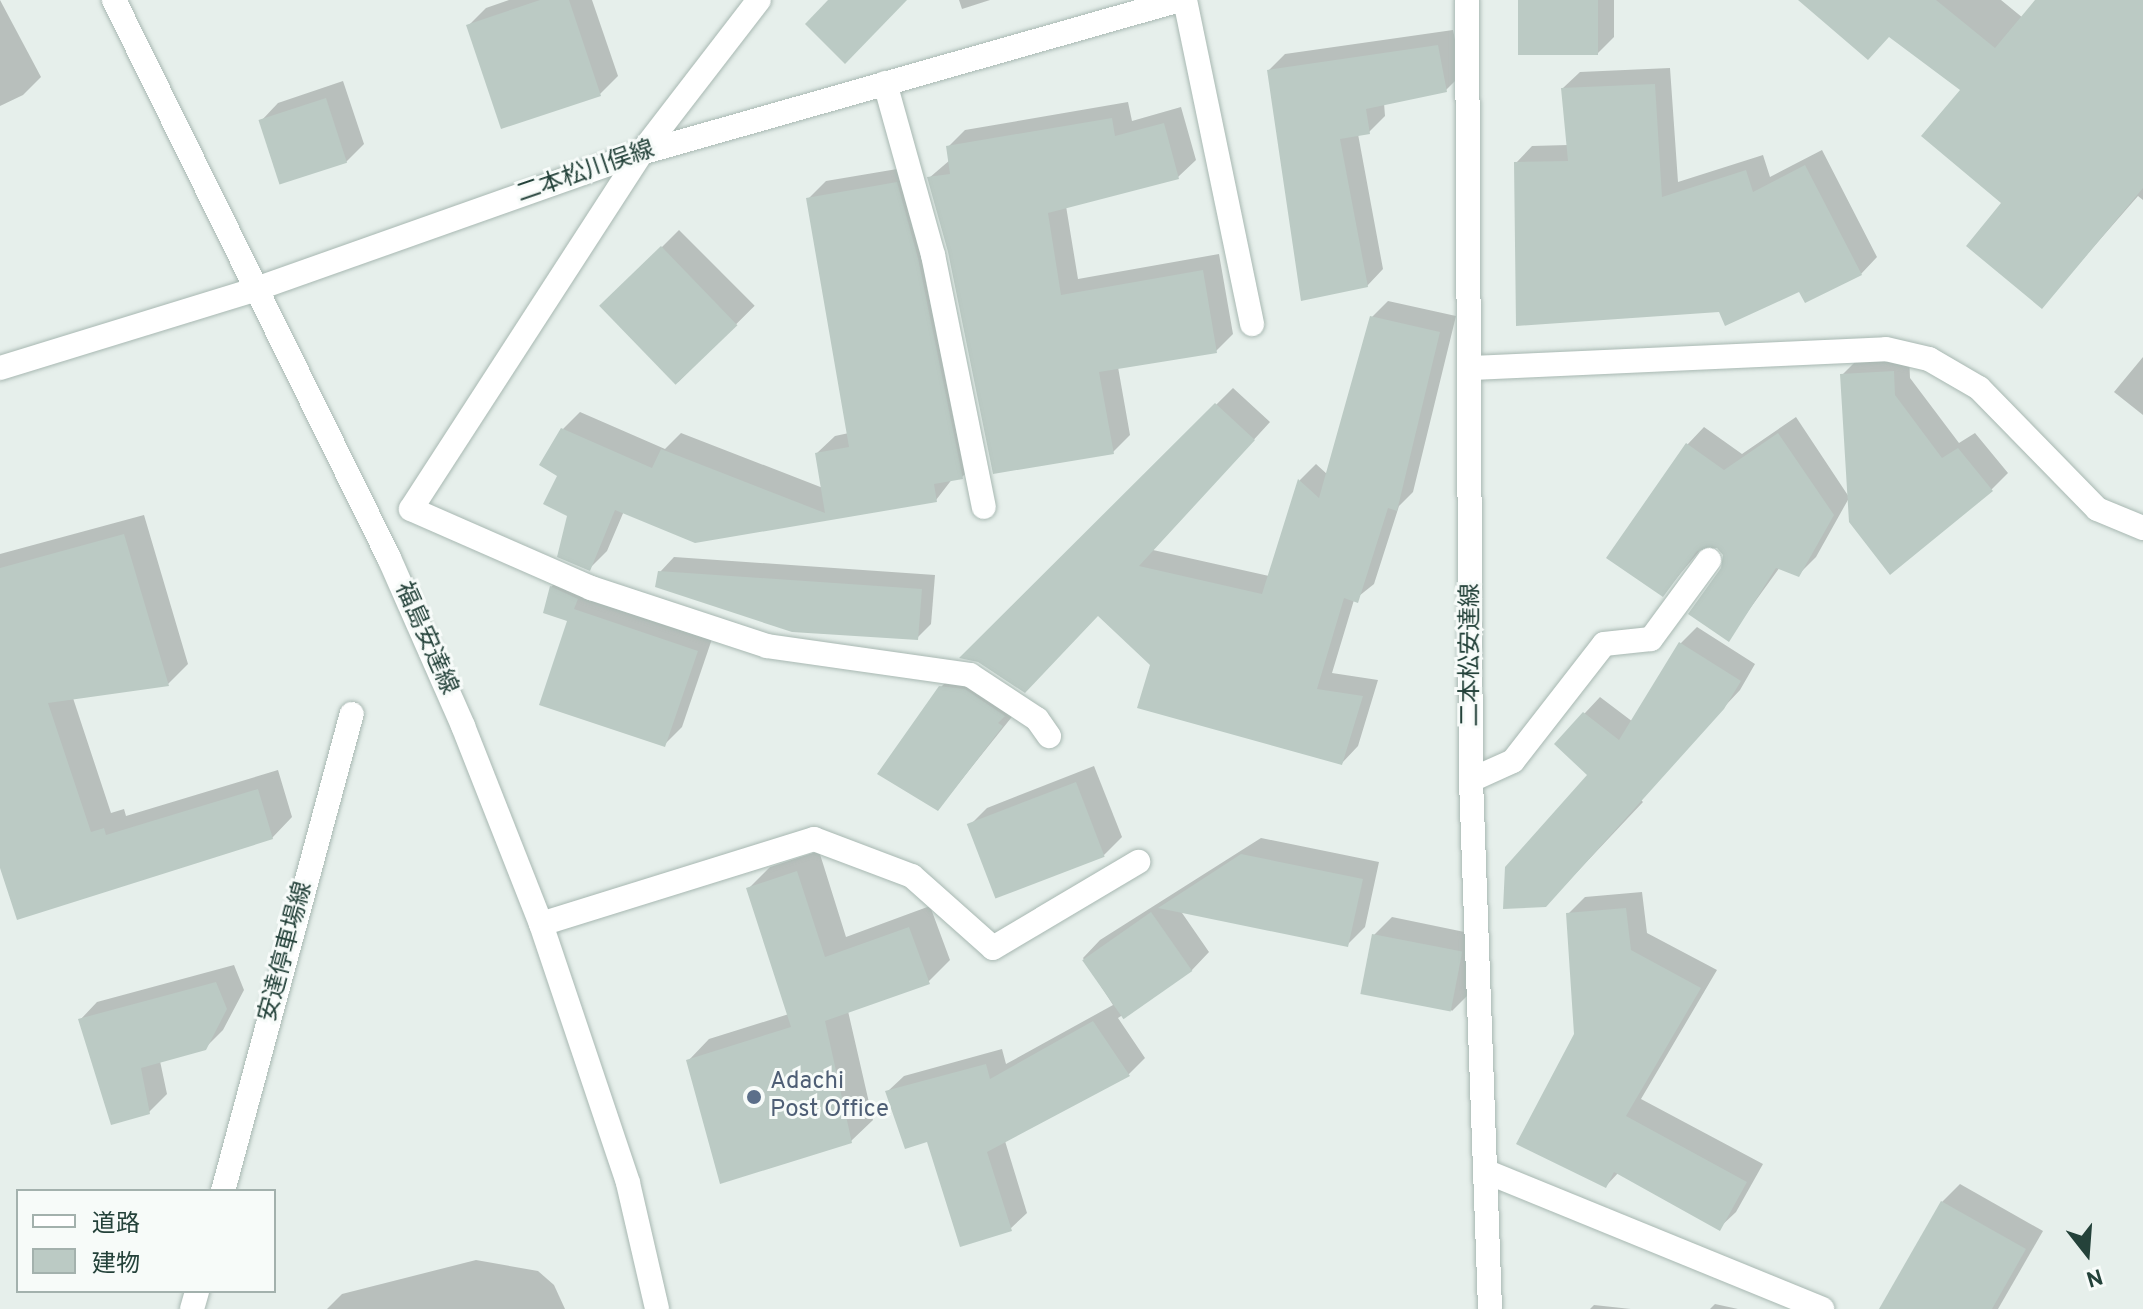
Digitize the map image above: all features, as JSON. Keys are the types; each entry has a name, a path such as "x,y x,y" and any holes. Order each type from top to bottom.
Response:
{"main road":[{"name":"福島安達線","path":"114,0 389,558 463,726 541,924 628,1183 657,1309"},
{"path":"759,0 641,153 411,509 591,588 767,646 970,675 1037,719 1049,736"},
{"name":"二本松川俣線","path":"0,368 256,289 641,153 1182,0"},
{"path":"1182,0 1252,324"},
{"name":"二本松安達線","path":"1467,0 1472,368 1471,780 1490,1309"},
{"path":"885,83 933,255 984,507"},
{"path":"1472,368 1886,349 1929,359 1979,388 2097,509 2143,528"},
{"path":"1471,780 1513,761 1604,644 1651,639 1709,560"},
{"name":"安達停車場線","path":"224,1189 352,714"},
{"path":"541,924 814,839 912,876 993,948 1138,862"},
{"path":"1487,1172 1822,1309"}],"building":[{"path":"540,0 569,0 601,96 501,129 466,25"},
{"path":"828,0 907,0 845,64 805,24"},
{"path":"1518,0 1598,0 1598,55 1518,55"},
{"path":"1798,0 1936,0 1995,48 2035,0 2143,0 2143,188 2042,309 1966,246 2001,203 1921,136 1960,90 1889,37 1868,60"},
{"path":"1438,45 1447,92 1366,109 1370,134 1340,139 1368,287 1301,301 1267,70"},
{"path":"1655,84 1662,197 1746,170 1753,192 1805,165 1862,275 1805,303 1799,292 1725,326 1719,312 1516,326 1514,162 1568,161 1561,88"},
{"path":"326,98 347,163 279,185 258,120"},
{"path":"1112,118 1115,136 1164,123 1179,179 1048,213 1061,295 1203,270 1217,353 1099,372 1114,454 993,474 948,252 927,177 950,174 946,146"},
{"path":"897,182 918,258 963,479 934,484 937,502 695,543 615,510 590,571 557,557 567,516 543,504 557,476 539,465 561,428 652,468 661,449 825,513 815,453 849,447 806,198"},
{"path":"661,246 737,325 676,385 599,306"},
{"path":"1370,316 1440,332 1397,511 1388,508 1358,603 1344,598 1317,689 1363,696 1342,765 1137,708 1150,665 1098,616 1025,693 978,662 959,658 1215,403 1255,440 1139,566 1262,594 1298,479 1319,498"},
{"path":"1894,371 1895,395 1942,458 1958,448 1993,491 1890,575 1849,522 1840,374"},
{"path":"1778,433 1834,515 1799,577 1776,568 1729,642 1688,614 1721,568 1723,555 1717,548 1697,551 1663,597 1606,558 1686,443 1724,470"},
{"path":"124,534 169,686 48,703 91,832 104,828 106,835 258,789 273,839 17,920 0,868 0,568"},
{"path":"658,571 922,589 918,640 792,632 655,587"},
{"path":"550,586 578,599 574,609 698,651 665,747 539,705 567,621 543,613"},
{"path":"1679,642 1741,681 1724,709 1546,907 1503,909 1505,867 1587,775 1554,744 1583,712 1619,740"},
{"path":"939,686 965,689 1005,716 998,723 1003,726 938,811 877,774"},
{"path":"1076,782 1105,857 995,899 967,824"},
{"path":"1241,854 1363,879 1348,947 1158,908"},
{"path":"797,871 825,957 909,927 930,984 825,1021 852,1143 720,1184 686,1060 791,1027 746,888"},
{"path":"1626,908 1631,950 1701,988 1626,1116 1747,1182 1720,1231 1614,1172 1606,1188 1516,1144 1574,1034 1566,913"},
{"path":"1151,912 1192,971 1123,1019 1082,960"},
{"path":"1372,934 1462,952 1451,1011 1360,994"},
{"path":"216,982 227,1009 206,1050 141,1068 150,1114 111,1125 78,1019"},
{"path":"1093,1021 1130,1076 987,1152 1012,1231 960,1247 927,1142 905,1149 885,1091 986,1064 990,1079"},
{"path":"1941,1201 2026,1249 1992,1309 1879,1309"}],"place":[{"name":"Adachi Post Office","path":"754,1097"}]}
